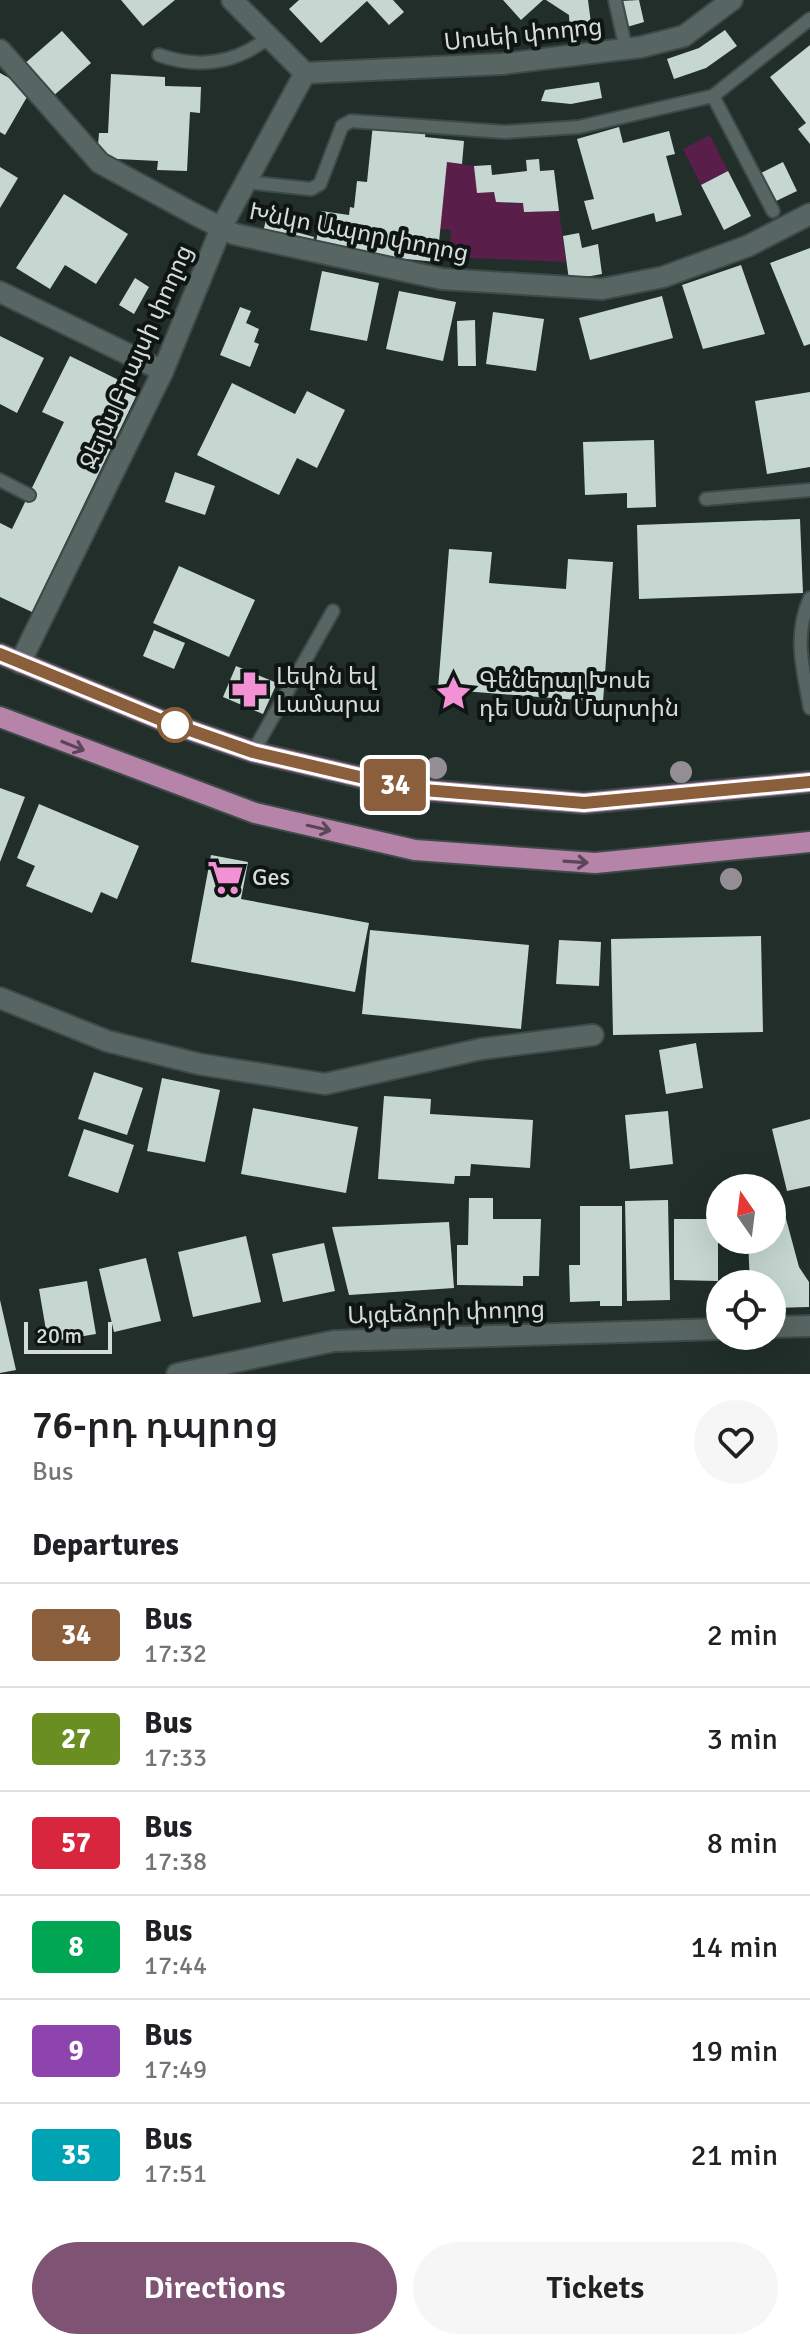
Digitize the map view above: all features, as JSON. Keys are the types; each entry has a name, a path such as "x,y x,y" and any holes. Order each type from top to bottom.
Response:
{"main road":[{"path":"0,654 161,720 253,752 411,789 584,803 810,782"},
{"path":"0,717 255,813 415,850 595,863 810,842"}],"street":[{"path":"232,0 305,73"},
{"name":"Սոսեի փողոց","path":"305,73 502,64 626,49 684,36 732,0"},
{"name":"Խնկո Ապոր փողոց","path":"0,50 100,163 234,234 442,279 602,289 663,277 748,246 810,214"},
{"name":"Ջեյմս Բրայսի փողոց","path":"20,663 163,371 222,226 305,73"},
{"path":"0,292 163,371"},
{"path":"0,998 107,1041 199,1064 325,1084 481,1049 593,1035"},
{"path":"786,1327 810,1326"},
{"name":"Այգեձորի փողոց","path":"177,1374 334,1341 706,1329"}],"lane":[{"path":"615,0 626,49"},
{"path":"246,182 311,189 320,184 342,126 351,121 505,132 579,127 713,96 810,19"},
{"path":"159,55 180,62 209,64 247,54 268,38"},
{"path":"713,96 773,211"},
{"path":"0,480 29,495"},
{"path":"706,499 810,490"},
{"path":"810,598 800,626 798,646 810,708"},
{"path":"253,752 333,611"}],"shaded area":[{"path":"710,135 728,171 701,185 683,149"},
{"path":"447,162 474,166 478,193 494,192 510,204 523,203 524,212 559,211 566,262 449,257 451,230 440,229"}],"building":[{"path":"121,0 175,0 143,26"},
{"path":"299,0 393,0 404,12 389,25 367,1 321,43 289,9"},
{"path":"503,0 543,0 521,20"},
{"path":"546,0 588,0 592,31 570,37 569,15"},
{"path":"639,0 644,22 627,27 621,1"},
{"path":"725,30 737,46 706,68 674,79 667,59 699,48"},
{"path":"62,31 91,63 52,97 23,65"},
{"path":"810,45 810,144 798,129 806,123 770,77"},
{"path":"0,73 31,90 5,135 0,132"},
{"path":"111,74 165,77 165,86 201,87 200,113 190,112 187,171 157,170 158,161 97,158 99,133 108,133"},
{"path":"599,82 602,98 571,104 541,101 545,90"},
{"path":"373,124 426,129 425,137 464,141 462,164 447,162 437,262 345,253 346,248 316,243 321,211 349,215 350,207 354,208 357,181 367,182"},
{"path":"619,127 623,143 669,131 675,154 666,156 682,215 656,222 654,213 592,230 584,201 594,199 577,139"},
{"path":"539,159 540,171 554,170 559,211 524,212 523,203 496,202 494,192 477,193 474,166 491,165 492,175 527,171 526,160"},
{"path":"783,162 797,191 772,203 759,174"},
{"path":"0,167 18,178 0,208"},
{"path":"728,171 751,216 724,230 701,185"},
{"path":"64,194 128,234 96,284 65,265 50,289 16,268"},
{"path":"268,212 294,223 292,231 314,237 312,245 263,232"},
{"path":"579,233 582,248 598,244 602,274 569,280 563,236"},
{"path":"810,248 810,344 804,346 770,263"},
{"path":"741,265 765,334 703,349 682,285"},
{"path":"322,271 379,283 367,341 310,330"},
{"path":"135,278 149,287 134,314 119,305"},
{"path":"399,291 456,302 443,361 386,349"},
{"path":"662,296 673,338 590,360 579,318"},
{"path":"240,307 251,311 246,323 259,329 254,342 259,344 250,367 220,355"},
{"path":"493,312 544,319 536,371 486,364"},
{"path":"475,320 476,366 458,366 457,321"},
{"path":"0,336 44,358 17,413 0,404"},
{"path":"70,356 139,390 32,612 0,597 0,523 12,529 64,422 42,412"},
{"path":"232,383 295,414 307,391 345,410 317,468 297,458 279,495 197,455"},
{"path":"810,392 810,467 767,474 755,401"},
{"path":"654,440 656,507 627,508 627,493 585,495 583,442"},
{"path":"175,472 215,486 205,515 165,502"},
{"path":"800,519 803,593 639,599 637,525"},
{"path":"449,549 492,552 489,583 566,589 568,559 613,562 603,702 438,689"},
{"path":"179,566 255,600 229,657 153,623"},
{"path":"154,630 185,643 174,669 143,656"},
{"name":"Լեվոն եվ Լամարա","path":"236,666 277,683 263,714 223,697"},
{"path":"0,788 25,797 0,862"},
{"path":"39,804 139,846 117,899 101,892 92,913 26,886 35,866 17,858"},
{"path":"211,855 248,862 241,899 369,923 355,992 191,962"},
{"path":"370,930 529,945 521,1029 362,1014"},
{"path":"761,936 763,1032 613,1035 611,939"},
{"path":"559,940 601,942 599,986 556,984"},
{"path":"696,1043 703,1088 666,1094 659,1050"},
{"path":"94,1072 143,1088 127,1135 78,1119"},
{"path":"162,1078 220,1090 205,1162 147,1151"},
{"path":"384,1096 431,1099 430,1114 533,1120 530,1168 471,1164 470,1176 455,1176 454,1184 378,1179"},
{"path":"253,1108 358,1127 346,1193 241,1174"},
{"path":"668,1111 673,1164 630,1169 625,1115"},
{"path":"810,1119 810,1186 787,1191 786,1174 783,1174 772,1129"},
{"path":"84,1129 134,1145 118,1193 68,1176"},
{"path":"469,1198 493,1198 493,1219 541,1219 539,1276 523,1276 523,1286 457,1285 457,1245 468,1245"},
{"path":"668,1200 670,1300 627,1301 625,1201"},
{"path":"580,1206 622,1206 622,1306 600,1306 600,1301 570,1302 569,1265 580,1265"},
{"path":"674,1219 706,1219 706,1254 718,1254 718,1270 706,1270 706,1281 674,1280"},
{"path":"786,1219 799,1267 809,1282 809,1307 786,1308 786,1270 749,1270 749,1254 786,1254"},
{"path":"449,1222 454,1288 349,1295 332,1227"},
{"path":"246,1236 261,1302 193,1317 178,1252"},
{"path":"324,1243 335,1291 283,1302 272,1254"},
{"path":"146,1258 161,1321 114,1332 99,1269"},
{"path":"87,1281 96,1334 48,1342 39,1289"},
{"path":"0,1300 16,1370 0,1373"}],"bus line":[{"name":"34","path":"0,654 161,720 253,752 411,789 584,803 810,782"}],"place":[{"name":"Լեվոն եվ Լամարա","path":"250,690"},
{"name":"Գեներալ Խոսե դե Սան Մարտին","path":"453,694"},
{"name":"Ges","path":"226,877"}]}
